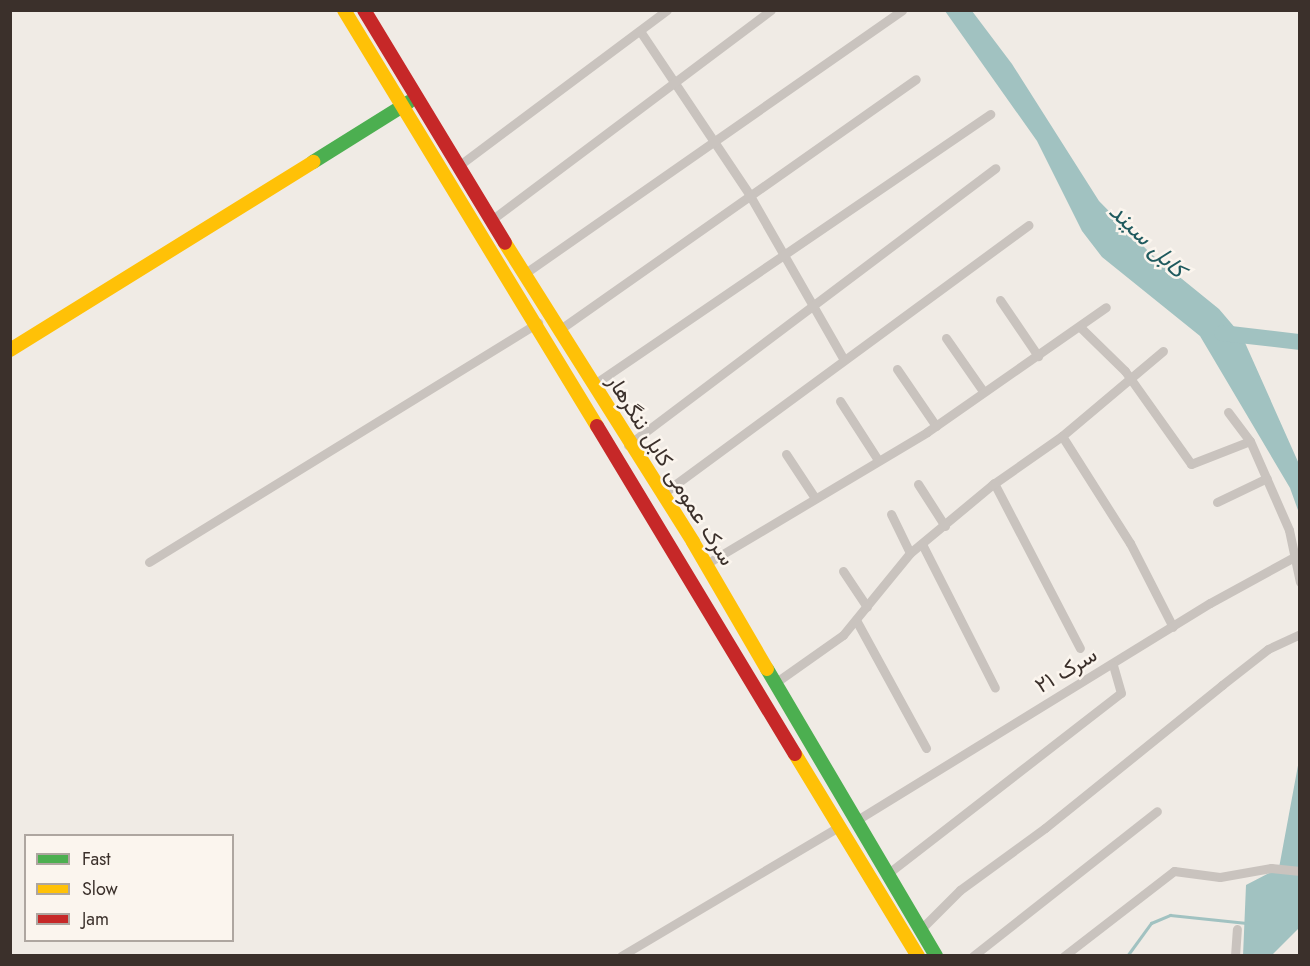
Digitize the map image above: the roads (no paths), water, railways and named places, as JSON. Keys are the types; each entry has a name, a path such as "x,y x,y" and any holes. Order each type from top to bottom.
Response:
{"highway":[{"name":"سرک عمومی کابل ننگرهار","path":"344,10 400,107 918,956"},
{"name":"سرک عمومی کابل ننگرهار","path":"364,10 415,98 628,445 706,564 856,819 886,875 936,956"},
{"path":"10,350 415,98"},
{"path":"840,826 856,819"}],"street":[{"path":"457,167 667,10"},
{"path":"490,221 676,79 771,10"},
{"path":"524,274 902,10"},
{"path":"640,31 676,79 749,194 844,360"},
{"path":"559,330 749,194 916,79"},
{"path":"593,385 990,114"},
{"path":"628,445 813,308 995,168"},
{"path":"661,495 1028,225"},
{"path":"1000,300 1038,356"},
{"path":"706,564 936,426 1106,307"},
{"path":"149,562 549,316"},
{"path":"1080,327 1130,378 1191,464 1250,441"},
{"path":"946,338 983,391"},
{"path":"775,684 832,645 856,620 910,553 994,483 1062,436 1163,351"},
{"path":"897,369 936,426"},
{"path":"840,401 878,460"},
{"path":"1228,412 1250,441 1267,477 1296,556 1299,582"},
{"path":"1062,436 1130,543 1173,627"},
{"path":"786,454 815,498"},
{"path":"1217,502 1267,477"},
{"path":"994,483 1080,648"},
{"path":"918,484 945,526"},
{"path":"891,514 910,553"},
{"path":"922,544 995,688"},
{"name":"سرک ۲۱","path":"856,819 1173,627 1296,556"},
{"path":"843,571 867,607"},
{"path":"856,620 926,748"},
{"path":"919,931 960,890 1045,828 1268,649 1299,634"},
{"path":"886,875 1122,693 1113,665"},
{"path":"974,956 1157,811"},
{"path":"621,956 840,826"},
{"path":"1064,956 1163,875 1174,871 1220,876 1271,868 1299,871"},
{"path":"1235,956 1237,929"}],"water":[{"path":"945,11 972,11 1012,64 1099,201 1150,253 1219,309 1242,336 1299,464 1299,513 1290,488 1200,336 1102,257 1082,231 1037,141"},
{"path":"1299,760 1299,928 1272,955 1243,956 1246,885 1279,868"}],"waterway":[{"path":"1222,333 1300,342"},
{"path":"1127,956 1151,923 1170,915 1247,923"}],"water label":[{"name":"کابل سيند","path":"1148,240"}]}
